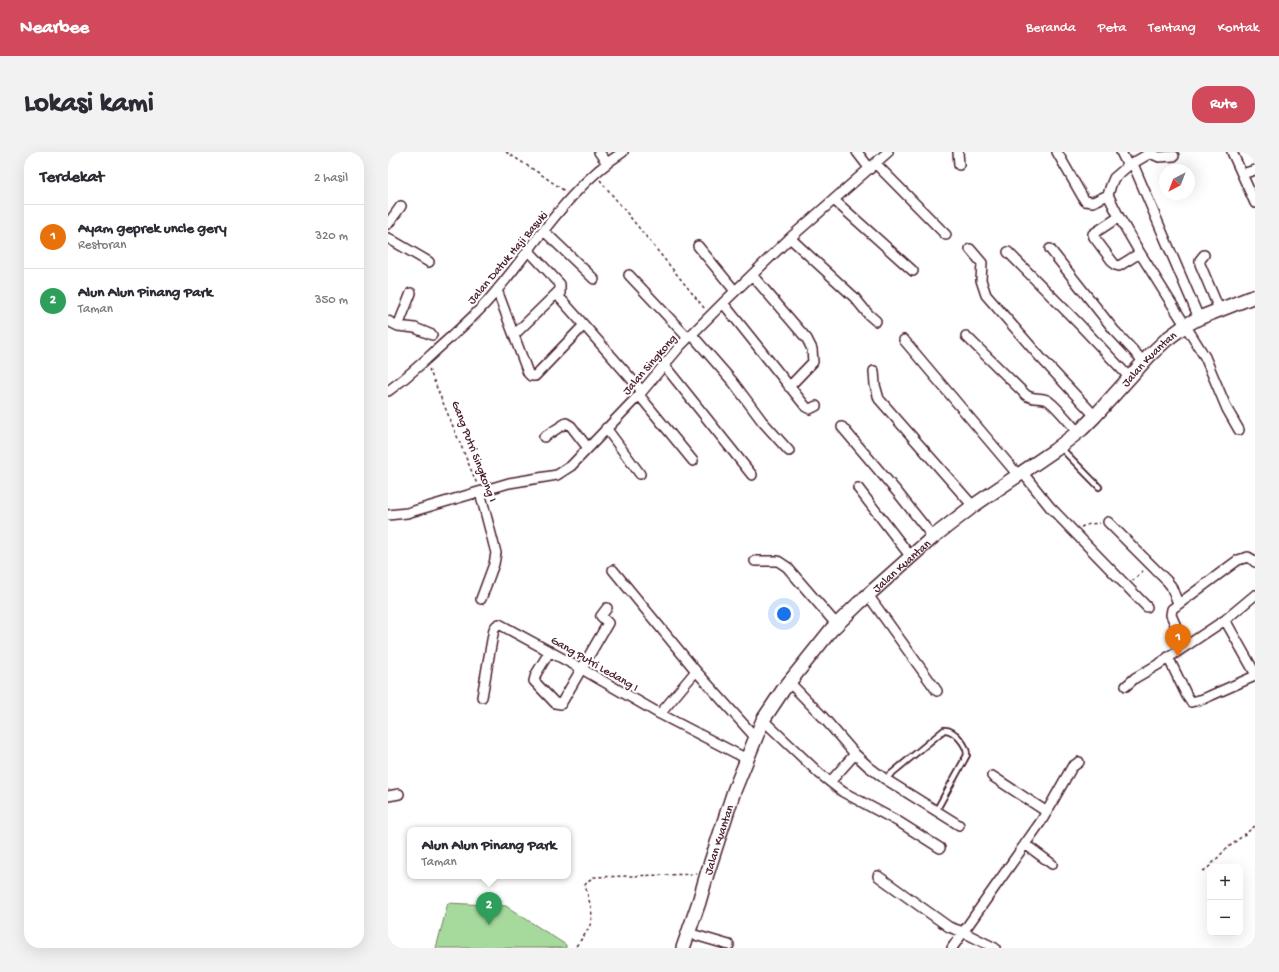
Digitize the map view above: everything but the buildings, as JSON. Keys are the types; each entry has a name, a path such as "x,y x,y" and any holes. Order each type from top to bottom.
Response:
{"street":[{"path":"599,152 607,163"},
{"name":"Jalan Datuk Haji Basuki","path":"388,391 405,379 466,323 498,290 528,250 572,197 594,174 623,152"},
{"path":"857,152 946,235"},
{"name":"Jalan Singkong","path":"388,515 407,513 509,483 562,473 571,466 641,393 664,365 711,314 790,238 890,152"},
{"path":"958,152 959,165"},
{"path":"1057,152 1085,201 1093,202 1108,194 1114,178 1131,165 1151,153 1159,157 1174,156"},
{"path":"1120,152 1131,165 1199,318"},
{"path":"1232,152 1255,203"},
{"path":"1242,174 1255,170"},
{"path":"1108,194 1119,217 1140,253 1205,356 1227,409 1239,430"},
{"path":"834,200 913,271"},
{"path":"388,224 401,206"},
{"path":"1119,217 1093,234 1094,237 1115,265 1119,266 1140,253"},
{"path":"544,231 594,279"},
{"path":"388,238 429,262"},
{"path":"790,238 855,298 876,321"},
{"path":"698,246 735,291"},
{"path":"970,249 982,263 981,280 986,295 1040,357 1095,416"},
{"path":"1050,249 1114,330 1144,362"},
{"path":"528,250 560,284 560,298 641,393 694,461"},
{"path":"1008,252 1078,323 1129,378"},
{"path":"1204,255 1200,260 1200,264 1219,309"},
{"path":"629,275 733,382 762,421 789,450"},
{"path":"752,275 806,339 812,349 812,362 790,387"},
{"path":"498,290 530,376 534,376 584,325"},
{"path":"514,336 560,290"},
{"path":"398,326 411,293"},
{"name":"Jalan Kuantan","path":"683,948 704,888 707,874 734,791 755,737 770,707 816,648 868,595 933,537 973,506 1078,432 1095,416 1144,362 1168,339 1186,325 1199,318 1255,296"},
{"path":"723,303 808,409 816,406"},
{"path":"388,321 398,326 415,328 432,335"},
{"path":"966,336 1026,395 1033,399 1044,399 1051,402 1078,432"},
{"path":"904,340 1020,474 1147,607"},
{"path":"664,365 752,475"},
{"path":"874,371 875,384 880,399 973,506"},
{"path":"544,437 566,422 571,426 588,448"},
{"path":"842,427 933,537"},
{"path":"606,428 640,474"},
{"path":"858,488 911,557"},
{"name":"Gang Putri Singkong I","path":"480,492 496,553 494,564 481,599"},
{"path":"1108,522 1169,583 1178,603"},
{"path":"1185,646 1171,615 1172,609 1178,603 1238,560 1248,557 1255,562"},
{"path":"755,561 778,561 787,567 837,625"},
{"path":"613,570 696,671 755,737"},
{"path":"868,595 937,691"},
{"path":"1126,686 1135,678 1225,620 1255,595"},
{"path":"550,651 536,674 534,681 555,703 561,704 608,623 601,616 607,608"},
{"path":"1225,620 1255,673"},
{"name":"Gang Putri Ledang I","path":"482,697 494,629 497,625 504,626 660,714 747,759"},
{"path":"1168,657 1186,696 1191,702 1203,699 1255,676"},
{"path":"660,714 696,671"},
{"path":"789,682 823,717 855,754 869,767 885,779 959,825"},
{"path":"763,720 820,774 843,792 899,822 940,848"},
{"path":"830,782 855,754"},
{"path":"952,948 1047,812 1072,767 1079,762"},
{"path":"992,776 1047,812"},
{"path":"388,796 399,794"},
{"path":"1025,844 1052,864"},
{"path":"878,876 942,923 954,930 962,932 995,948"},
{"path":"688,933 729,945"}],"lane":[{"path":"1060,446 1099,486"},
{"path":"885,779 944,730 953,732 967,750 967,755 936,811"}],"path":[{"path":"506,152 542,175 572,197"},
{"path":"594,174 711,314"},
{"name":"Gang Putri Singkong I","path":"425,360 480,492"},
{"path":"1074,532 1082,526 1108,522"},
{"path":"1126,586 1150,565"},
{"path":"1203,871 1208,868 1225,850 1255,826"},
{"path":"576,946 592,922 593,915 585,885 594,876 707,874"}],"green space":[{"path":"448,903 506,906 566,945 566,948 436,948"}],"place":[{"name":"Ayam geprek uncle gery","path":"1178,657"},
{"name":"Alun Alun Pinang Park","path":"489,925"}]}
